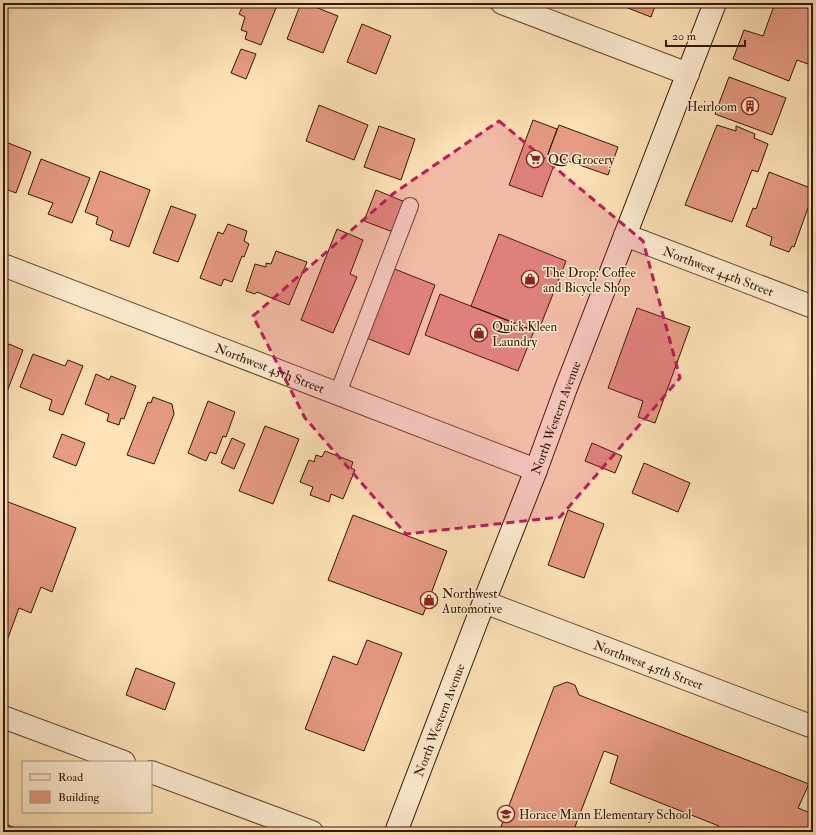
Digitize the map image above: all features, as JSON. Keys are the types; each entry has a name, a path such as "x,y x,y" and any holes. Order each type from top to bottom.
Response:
{"street":[{"path":"502,3 688,74"},
{"name":"North Western Avenue","path":"396,832 536,470 624,235 715,3"},
{"name":"Northwest 44th Street","path":"624,235 813,307"},
{"name":"Northwest 45th Street","path":"3,265 536,470"},
{"name":"Northwest 45th Street","path":"484,602 813,727"},
{"path":"3,717 121,761"},
{"path":"152,772 312,832"}],"lane":[{"path":"338,394 410,206"}],"highlighted area":[{"path":"499,121 643,241 680,378 560,517 406,534 305,418 253,316 394,193"}],"building":[{"path":"196,3 212,3 210,8"},
{"path":"244,3 278,3 261,45 245,39 247,32 241,30 245,17 239,14"},
{"path":"301,3 305,3 338,16 323,53 287,39"},
{"path":"615,3 656,3 651,17"},
{"path":"775,3 813,3 813,50 808,64 797,60 789,81 733,59 744,30 763,36"},
{"path":"362,24 391,36 376,74 347,62"},
{"path":"241,49 256,54 246,79 231,73"},
{"name":"Heirloom","path":"729,77 786,98 772,135 715,114"},
{"path":"319,105 368,125 354,160 306,141"},
{"name":"QC Grocery","path":"533,120 557,129 548,154 554,165 542,197 509,185"},
{"path":"559,125 618,147 608,175 548,154"},
{"path":"717,125 736,131 736,126 755,134 754,138 768,144 758,172 752,170 732,222 685,205"},
{"path":"379,126 415,139 401,180 364,167"},
{"path":"3,141 31,152 16,193 3,188"},
{"path":"41,159 90,178 72,223 48,214 53,203 28,194"},
{"path":"100,171 150,190 129,247 110,240 113,231 96,224 98,217 85,212"},
{"path":"769,172 813,189 813,194 794,247 792,246 789,252 770,245 772,237 746,226 753,208 756,209"},
{"path":"376,190 405,202 393,232 364,221"},
{"path":"171,206 196,215 178,262 153,253"},
{"path":"228,224 247,231 244,241 249,244 244,257 242,256 232,282 224,279 221,286 200,278 218,232 223,234"},
{"path":"337,229 363,240 350,274 357,277 333,333 301,320"},
{"path":"499,234 566,261 538,332 471,306"},
{"path":"276,251 307,262 289,305 257,292 255,294 246,291 255,264 266,267 266,263 271,264"},
{"path":"392,268 435,285 409,355 364,337"},
{"name":"Quick Kleen Laundry","path":"440,294 534,331 518,371 425,335"},
{"path":"637,308 690,327 655,423 638,417 643,401 608,388"},
{"path":"9,344 23,350 5,397 3,396 3,346 7,347"},
{"path":"33,354 65,366 68,360 83,366 63,415 49,410 52,400 20,387"},
{"path":"96,374 109,380 111,376 136,386 124,419 121,418 119,425 107,421 109,414 85,404"},
{"path":"153,397 172,404 174,414 154,464 127,455 148,402 151,403"},
{"path":"208,401 235,412 226,437 223,436 216,454 210,452 206,461 188,453"},
{"path":"265,426 299,439 273,504 239,491"},
{"path":"62,434 85,443 76,466 53,457"},
{"path":"232,438 245,444 234,469 221,463"},
{"path":"592,443 622,456 615,473 585,461"},
{"path":"325,451 353,462 351,468 355,470 343,499 331,494 329,502 310,495 313,487 300,482 309,460 314,462 316,455 322,457"},
{"path":"644,463 690,483 678,512 632,493"},
{"path":"3,500 76,528 52,592 41,587 31,613 19,608 5,646 3,646"},
{"path":"568,510 604,524 584,578 548,565"},
{"path":"353,515 447,551 423,615 328,580"},
{"path":"367,640 402,653 364,751 305,729 333,656 357,665"},
{"path":"136,668 175,683 165,710 126,695"},
{"name":"Horace Mann Elementary School","path":"567,682 575,685 579,695 809,784 798,808 813,814 813,832 716,832 719,826 610,783 618,756 604,751 573,832 499,832 554,687"},
{"path":"3,823 26,832 3,832"}],"place":[{"name":"Heirloom","path":"750,106"},
{"name":"QC Grocery","path":"535,159"},
{"name":"The Drop: Coffee and Bicycle Shop","path":"530,279"},
{"name":"Quick Kleen Laundry","path":"479,333"},
{"name":"Northwest Automotive","path":"429,600"},
{"name":"Horace Mann Elementary School","path":"506,814"}]}
